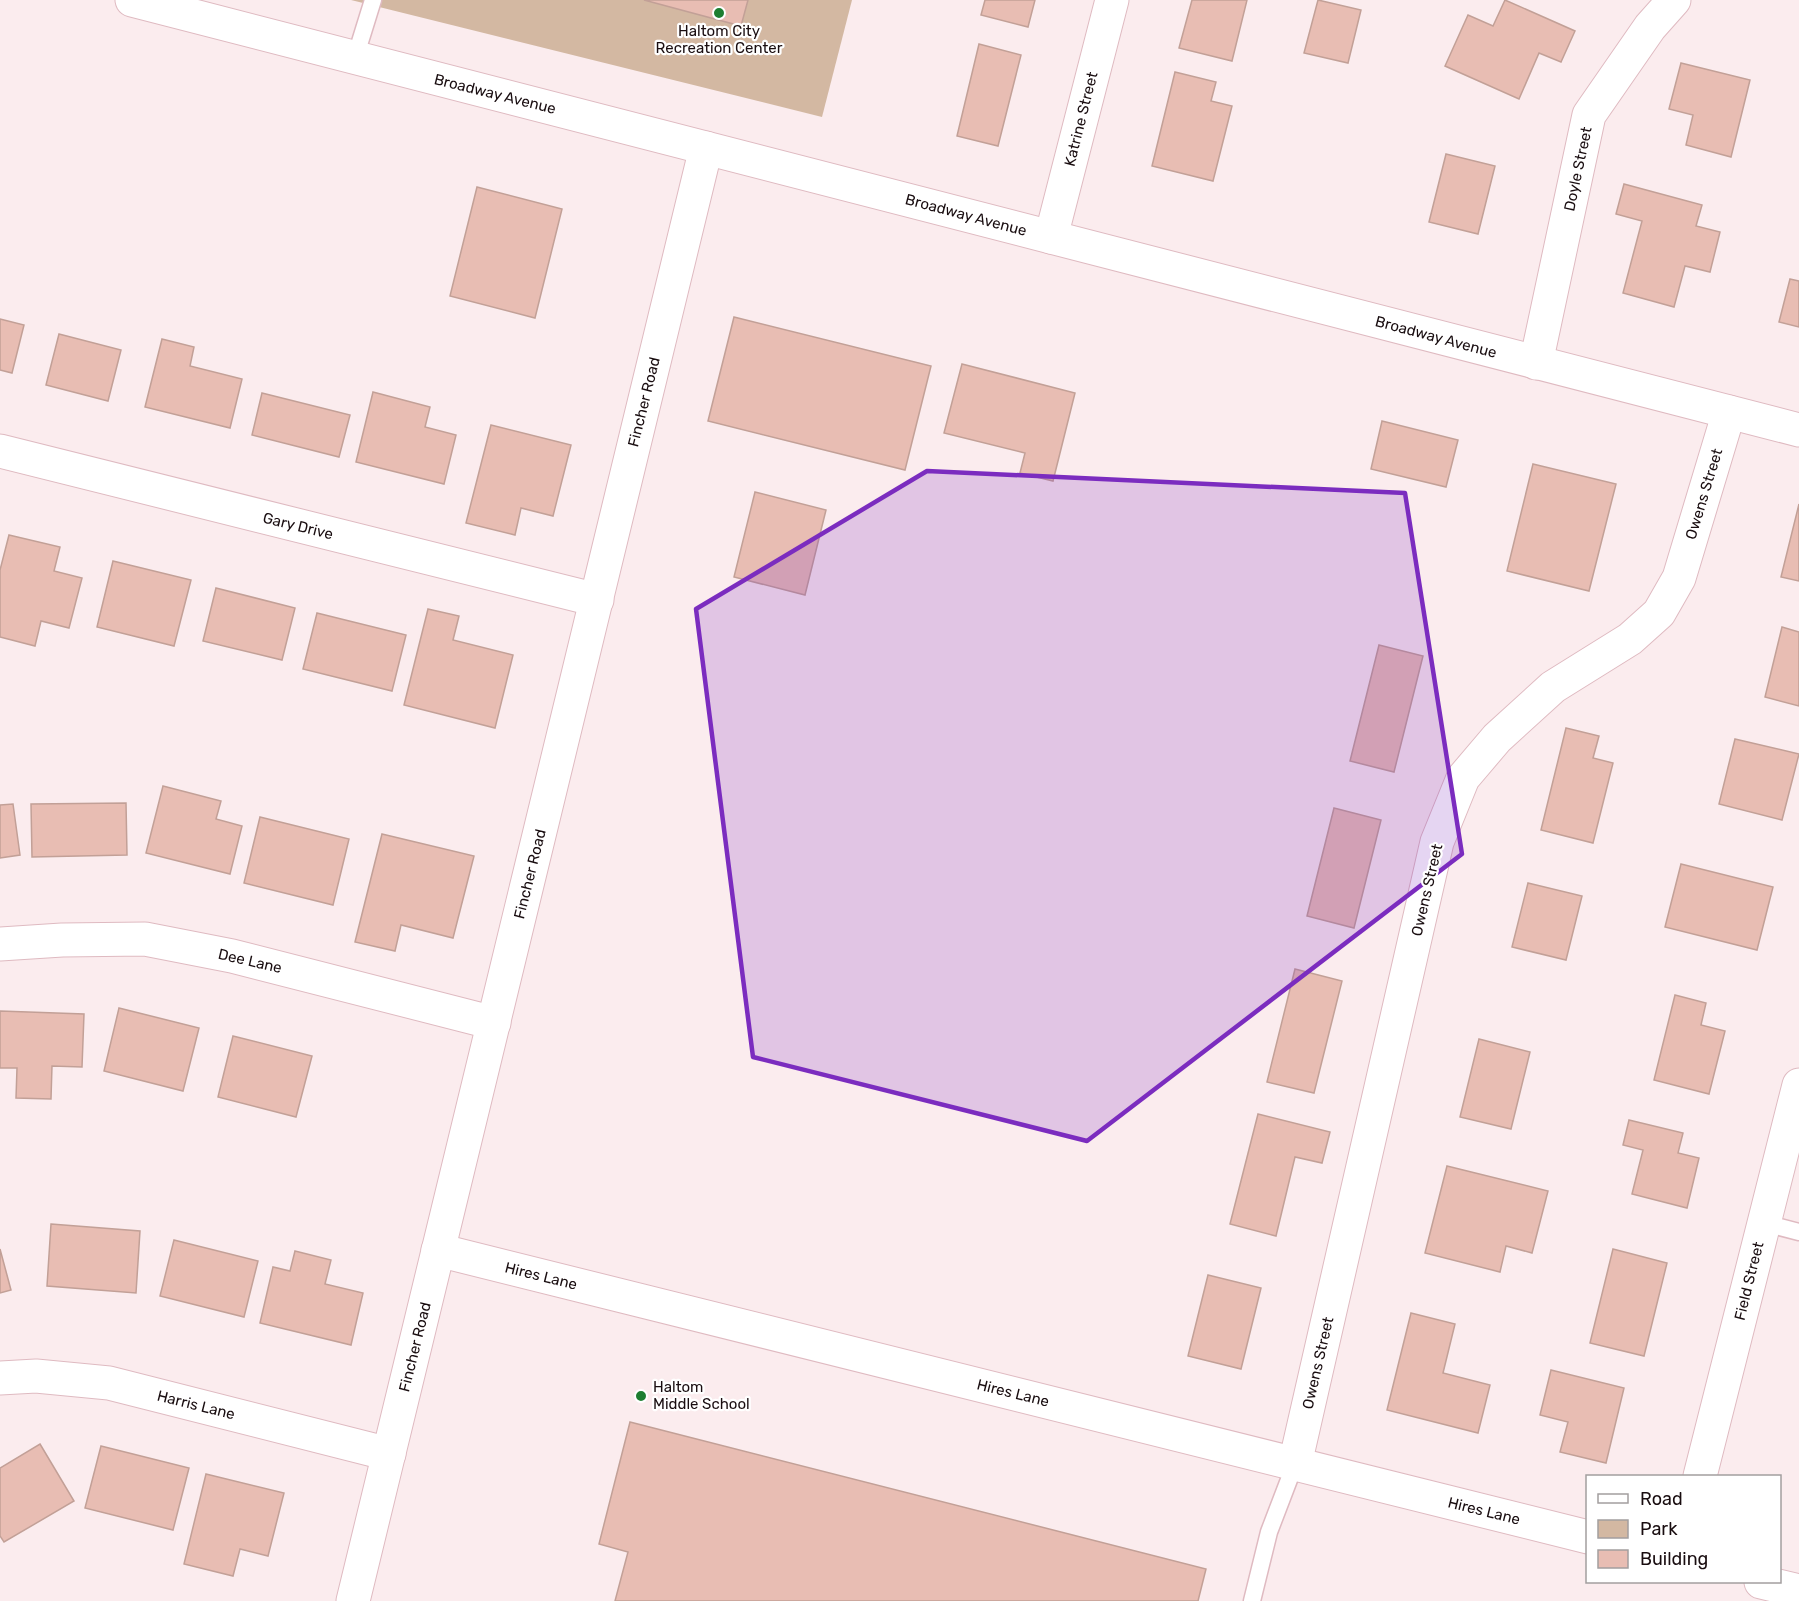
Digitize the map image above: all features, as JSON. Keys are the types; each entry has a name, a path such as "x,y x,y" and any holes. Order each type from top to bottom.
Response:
{"street":[{"name":"Broadway Avenue","path":"132,0 1799,430"},
{"name":"Katrine Street","path":"1051,237 1112,0"},
{"name":"Doyle Street","path":"1536,363 1590,115 1650,27 1674,0"},
{"name":"Fincher Road","path":"353,1601 706,148"},
{"name":"Owens Street","path":"1295,1464 1437,842 1463,778 1497,738 1553,687 1630,639 1659,613 1679,578 1729,412"},
{"name":"Gary Drive","path":"0,451 597,600"},
{"name":"Dee Lane","path":"0,944 62,940 144,939 232,956 494,1023"},
{"name":"Field Street","path":"1700,1475 1798,1097"},
{"name":"Hires Lane","path":"438,1250 1586,1538"},
{"name":"Harris Lane","path":"0,1378 36,1376 109,1383 389,1454"},
{"path":"1769,1583 1799,1591"}],"lane":[{"path":"355,58 373,0"},
{"path":"1764,1224 1799,1232"},
{"path":"1252,1601 1269,1532 1295,1464"}],"highlighted area":[{"path":"927,471 1405,493 1462,854 1087,1141 753,1057 696,609"}],"green space":[{"path":"351,0 852,0 822,117"}],"building":[{"name":"Haltom City Recreation Center","path":"644,0 748,0 741,26"},
{"path":"985,0 1035,0 1028,27 981,15"},
{"path":"1192,0 1247,0 1232,61 1179,48"},
{"path":"1318,0 1361,10 1348,63 1304,53"},
{"path":"1505,0 1575,31 1561,62 1539,53 1519,99 1445,66 1468,15 1493,26"},
{"path":"979,44 1021,55 998,146 957,136"},
{"path":"1681,63 1750,80 1731,157 1686,145 1693,115 1669,109"},
{"path":"1175,72 1216,82 1211,101 1232,106 1213,181 1152,166"},
{"path":"1446,154 1495,166 1478,234 1429,222"},
{"path":"1624,184 1702,205 1696,226 1720,232 1710,272 1685,266 1674,307 1623,293 1642,221 1616,214"},
{"path":"477,187 562,209 535,318 450,296"},
{"path":"1790,279 1799,281 1799,327 1779,322"},
{"path":"734,317 931,366 905,470 708,421"},
{"path":"0,319 24,325 12,373 0,370"},
{"path":"59,334 121,350 108,401 46,385"},
{"path":"162,339 194,347 190,366 242,379 230,428 145,407"},
{"path":"962,364 1075,393 1053,481 1020,473 1025,453 944,433"},
{"path":"373,392 430,407 425,427 456,435 444,484 356,462"},
{"path":"262,393 350,415 339,457 252,435"},
{"path":"1382,421 1458,440 1446,487 1371,469"},
{"path":"491,425 571,445 553,516 521,508 515,535 466,523"},
{"path":"1533,464 1616,484 1589,591 1507,571"},
{"path":"755,492 826,510 805,595 734,577"},
{"path":"1799,504 1799,581 1781,577"},
{"path":"9,535 60,547 54,571 82,578 69,628 41,621 35,646 0,637 0,570"},
{"path":"113,561 191,580 174,646 97,627"},
{"path":"216,588 295,608 282,660 203,641"},
{"path":"428,609 459,616 453,640 513,655 495,728 404,705"},
{"path":"317,613 406,635 392,691 303,669"},
{"path":"1782,627 1799,632 1799,706 1765,697"},
{"path":"1379,645 1423,656 1394,772 1350,761"},
{"path":"1566,728 1599,736 1593,758 1613,763 1593,843 1541,830"},
{"path":"1735,739 1799,754 1782,820 1719,804"},
{"path":"163,786 221,801 216,819 242,826 230,874 146,853"},
{"path":"126,803 127,855 32,857 31,804"},
{"path":"13,804 20,855 0,858 0,805"},
{"path":"1334,808 1381,820 1354,928 1307,916"},
{"path":"260,817 349,839 333,905 244,883"},
{"path":"382,834 474,856 453,938 401,925 395,951 355,942"},
{"path":"1681,864 1773,887 1757,950 1665,927"},
{"path":"1528,883 1582,896 1566,960 1512,947"},
{"path":"1295,969 1342,981 1314,1093 1267,1082"},
{"path":"1675,995 1706,1003 1701,1025 1725,1031 1709,1094 1654,1080"},
{"path":"119,1008 199,1028 183,1091 104,1071"},
{"path":"0,1011 84,1014 82,1067 52,1066 51,1099 16,1098 17,1068 0,1068"},
{"path":"233,1036 312,1056 296,1117 218,1097"},
{"path":"1479,1039 1530,1052 1511,1129 1460,1117"},
{"path":"1258,1114 1330,1132 1322,1163 1295,1157 1276,1236 1230,1224"},
{"path":"1629,1120 1683,1133 1678,1153 1699,1158 1687,1208 1632,1194 1643,1150 1623,1145"},
{"path":"1447,1166 1548,1191 1532,1253 1506,1246 1500,1272 1425,1253"},
{"path":"51,1224 140,1231 136,1293 47,1286"},
{"path":"174,1240 258,1261 244,1317 160,1296"},
{"path":"0,1249 11,1290 0,1293"},
{"path":"1613,1249 1667,1263 1644,1356 1590,1343"},
{"path":"295,1251 331,1260 325,1284 363,1293 351,1345 260,1323 273,1267 290,1271"},
{"path":"1208,1275 1261,1288 1241,1369 1188,1356"},
{"path":"1411,1313 1455,1324 1443,1373 1490,1385 1478,1433 1387,1410"},
{"path":"1551,1370 1624,1388 1606,1463 1560,1452 1568,1422 1540,1415"},
{"path":"630,1422 1206,1569 1198,1601 615,1601 628,1552 599,1544"},
{"path":"40,1444 74,1501 4,1542 0,1536 0,1468"},
{"path":"101,1446 189,1468 173,1530 85,1508"},
{"path":"206,1474 284,1493 268,1556 240,1549 233,1576 184,1564"}],"place":[{"name":"Haltom City Recreation Center","path":"719,13"},
{"name":"Haltom Middle School","path":"641,1396"}]}
